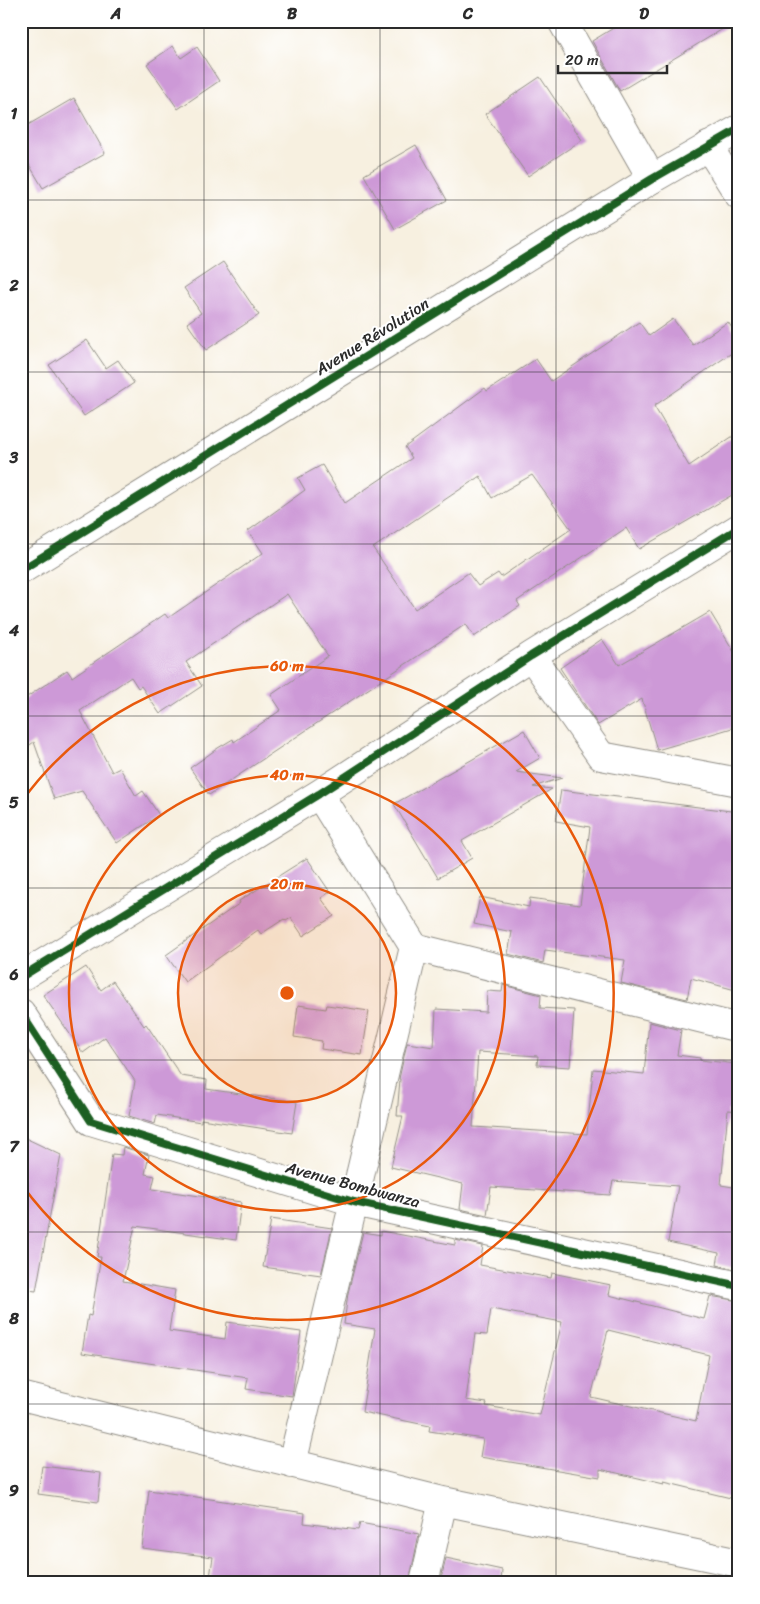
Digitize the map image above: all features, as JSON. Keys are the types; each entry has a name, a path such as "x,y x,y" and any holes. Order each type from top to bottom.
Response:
{"street":[{"path":"562,21 652,179"},
{"name":"Avenue Révolution","path":"21,570 652,179 739,129"},
{"path":"708,146 739,195"},
{"path":"21,977 319,794 531,656 739,528"},
{"path":"531,656 601,756 739,782"},
{"path":"319,794 414,947 739,1028"},
{"path":"292,1464 414,947"},
{"name":"Avenue Bombwanza","path":"21,1013 91,1121 354,1202 739,1286"},
{"path":"21,1396 443,1501 739,1563"},
{"path":"424,1583 443,1501"}],"building":[{"path":"625,21 736,21 620,91 592,41"},
{"path":"173,46 181,58 197,47 219,81 178,109 147,64"},
{"path":"540,77 582,140 528,176 485,114"},
{"path":"74,98 105,153 43,188 21,151 21,129"},
{"path":"416,145 447,200 395,229 364,175"},
{"path":"223,262 259,315 206,350 187,323 201,313 184,288"},
{"path":"673,319 693,345 728,322 739,338 739,348 654,406 689,466 739,432 739,491 639,549 626,528 517,601 520,606 474,637 466,624 209,795 190,768 218,748 233,739 234,742 281,710 271,695 328,656 287,594 186,662 202,686 160,714 141,686 138,688 131,677 80,711 112,772 120,768 136,796 143,791 159,815 117,843 82,791 54,799 34,742 21,751 21,701 67,670 72,677 165,614 168,618 263,553 248,531 305,490 298,478 322,465 345,503 412,458 405,447 485,388 487,391 536,359 551,381 639,322 649,336","holes":["532,475 571,529 501,577 498,573 478,586 468,573 415,609 373,548 480,476 492,498"]},
{"path":"87,340 106,368 118,360 134,383 84,416 49,365"},
{"path":"710,612 739,660 739,726 657,750 642,699 598,725 560,668 602,639 619,665"},
{"path":"524,730 540,758 516,772 562,778 533,787 552,789 462,841 472,858 438,878 394,804"},
{"path":"561,790 739,812 739,991 691,978 687,999 621,983 625,960 545,950 543,963 508,954 512,932 474,924 480,897 529,907 530,898 580,905 590,827 556,821"},
{"path":"307,858 330,892 321,898 334,916 303,936 291,918 286,921 284,919 261,934 258,930 185,982 166,955 240,903 239,901"},
{"path":"86,967 101,990 113,981 144,1026 146,1024 181,1076 207,1080 206,1089 297,1102 292,1133 201,1119 201,1122 157,1115 155,1124 129,1116 135,1081 105,1037 83,1053 43,995"},
{"path":"503,985 541,995 540,1008 574,1010 570,1067 537,1065 538,1056 478,1052 473,1127 587,1134 593,1069 644,1074 649,1022 681,1030 677,1055 700,1058 700,1060 739,1064 739,1111 728,1110 721,1185 739,1188 739,1270 717,1265 719,1253 668,1242 678,1186 613,1181 610,1195 491,1187 487,1215 460,1209 463,1184 391,1167 403,1116 397,1116 399,1079 407,1043 434,1047 436,1009 486,1012 487,991 502,992"},
{"path":"298,1005 326,1009 327,1005 369,1011 362,1055 321,1049 322,1041 294,1037"},
{"path":"21,1136 61,1155 36,1291 21,1289"},
{"path":"123,1147 149,1155 145,1174 155,1176 152,1189 241,1202 236,1240 135,1226 123,1281 175,1290 169,1331 225,1339 227,1322 301,1332 292,1396 246,1389 248,1378 82,1353 88,1315 91,1316 101,1257 97,1257 112,1154 122,1155"},
{"path":"271,1219 332,1228 321,1275 263,1267"},
{"path":"381,1231 455,1245 455,1240 483,1246 480,1265 551,1278 552,1273 611,1285 609,1295 704,1319 710,1296 739,1301 739,1500 600,1469 600,1477 480,1457 483,1439 429,1431 430,1426 362,1412 375,1329 344,1324 348,1293 363,1232 381,1235","holes":["491,1309 562,1322 540,1415 486,1406 487,1403 466,1400 475,1334 487,1335","608,1330 709,1355 696,1421 591,1397"]},
{"path":"42,1466 101,1473 98,1502 38,1494"},
{"path":"149,1490 305,1513 304,1523 358,1530 360,1523 419,1534 409,1583 251,1583 210,1577 213,1557 142,1548"},
{"path":"446,1558 502,1570 501,1583 440,1583"}],"cycle path":[{"path":"21,570 652,179 739,129"},
{"path":"21,977 319,794 531,656 739,528"},
{"path":"21,1013 91,1121 354,1202 739,1286"}]}
